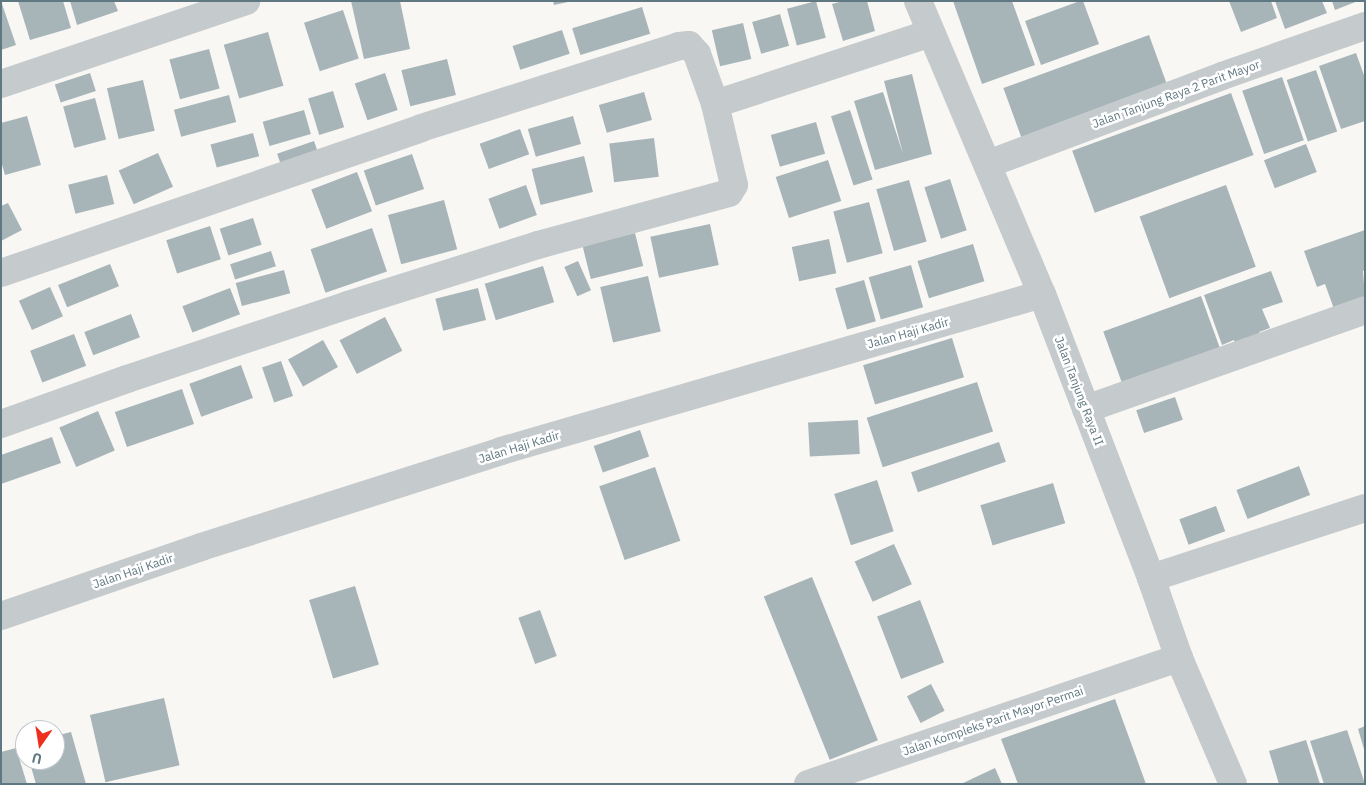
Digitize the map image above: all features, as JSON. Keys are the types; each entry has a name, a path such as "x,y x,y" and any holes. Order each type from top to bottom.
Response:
{"street":[{"path":"1,84 246,1"},
{"name":"Jalan Tanjung Raya II","path":"918,1 1042,294 1151,578 1179,658 1233,784"},
{"name":"Jalan Tanjung Raya 2 Parit Mayor","path":"988,164 1222,76 1365,26"},
{"path":"715,104 931,33"},
{"path":"1,273 421,128 679,46 689,45 694,48 715,104 734,185 729,193 538,245 348,305 126,379 1,424"},
{"name":"Jalan Haji Kadir","path":"1,616 201,547 501,451 1042,294"},
{"path":"1086,410 1365,310"},
{"path":"1151,578 1365,508"},
{"name":"Jalan Kompleks Parit Mayor Permai","path":"808,784 1179,658"}],"building":[{"path":"1,1 16,45 1,50"},
{"path":"18,1 63,1 71,28 30,40"},
{"path":"70,1 114,1 118,11 77,25"},
{"path":"351,1 400,1 410,49 364,59"},
{"path":"553,1 568,1 568,2 554,5"},
{"path":"816,1 826,38 797,45 787,9"},
{"path":"843,1 867,1 875,31 843,41 832,4"},
{"path":"953,1 1012,1 1035,65 982,84"},
{"path":"1083,1 1099,44 1041,65 1025,21"},
{"path":"1229,1 1271,1 1277,18 1241,32"},
{"path":"1275,1 1322,1 1327,13 1285,29"},
{"path":"1332,1 1358,1 1335,10"},
{"path":"642,7 650,34 580,55 572,28"},
{"path":"343,10 359,59 320,71 304,23"},
{"path":"780,14 789,46 761,54 752,22"},
{"path":"743,23 751,59 720,66 712,30"},
{"path":"562,30 570,54 520,70 513,46"},
{"path":"268,32 283,86 239,99 224,45"},
{"path":"1149,35 1168,87 1022,140 1003,88"},
{"path":"209,49 220,89 180,99 169,60"},
{"path":"1356,53 1365,78 1365,121 1341,129 1319,66"},
{"path":"447,59 456,95 410,106 401,70"},
{"path":"1316,70 1337,131 1308,142 1287,80"},
{"path":"90,73 96,91 61,103 55,84"},
{"path":"385,73 398,110 367,120 355,83"},
{"path":"912,74 932,154 875,170 854,101 883,92 903,154 884,81"},
{"path":"1282,77 1304,140 1264,154 1242,91"},
{"path":"143,80 155,131 119,139 107,88"},
{"path":"333,91 344,127 319,135 308,99"},
{"path":"644,92 652,120 607,133 599,105"},
{"path":"1231,93 1254,155 1095,213 1072,151"},
{"path":"229,95 236,122 181,137 174,110"},
{"path":"95,98 106,140 74,148 63,107"},
{"path":"304,110 311,134 270,146 263,122"},
{"path":"850,110 873,179 854,186 831,116"},
{"path":"27,116 41,165 5,175 1,161 1,123"},
{"path":"573,116 581,144 536,157 528,129"},
{"path":"816,122 825,154 780,167 771,135"},
{"path":"520,129 529,154 489,169 480,144"},
{"path":"253,133 259,156 217,168 210,144"},
{"path":"654,138 659,177 614,182 609,143"},
{"path":"314,141 320,158 283,171 277,154"},
{"path":"1306,144 1317,172 1275,188 1264,160"},
{"path":"158,153 173,187 134,204 119,170"},
{"path":"412,154 424,189 376,206 364,171"},
{"path":"584,156 593,192 541,205 532,169"},
{"path":"828,160 841,201 789,218 776,177"},
{"path":"357,172 372,211 326,229 311,190"},
{"path":"107,175 114,204 75,214 68,185"},
{"path":"950,179 967,230 941,239 924,187"},
{"path":"909,180 927,242 894,251 876,189"},
{"path":"526,185 537,215 499,229 488,199"},
{"path":"1226,185 1256,267 1169,298 1140,216"},
{"path":"444,200 457,249 401,264 388,215"},
{"path":"869,202 883,253 847,263 833,212"},
{"path":"8,203 22,230 1,241 1,206"},
{"path":"253,218 262,245 228,255 220,229"},
{"path":"710,224 719,265 659,278 650,237"},
{"path":"210,226 221,259 177,274 166,240"},
{"path":"372,228 387,271 326,293 311,249"},
{"path":"1365,230 1365,270 1363,271 1365,298 1334,309 1325,284 1317,287 1304,251"},
{"path":"635,233 643,266 591,279 583,246"},
{"path":"829,239 836,273 799,281 792,247"},
{"path":"973,244 984,281 929,298 918,261"},
{"path":"271,251 276,266 235,280 230,264"},
{"path":"578,261 591,290 577,296 564,267"},
{"path":"110,264 119,286 67,307 58,285"},
{"path":"911,265 923,307 881,319 869,277"},
{"path":"543,266 554,302 496,320 485,284"},
{"path":"284,270 290,293 242,306 236,283"},
{"path":"1271,271 1283,302 1262,309 1270,328 1259,332 1263,345 1239,353 1234,340 1222,345 1204,295"},
{"path":"648,276 661,332 613,343 600,287"},
{"path":"864,280 876,321 847,330 835,288"},
{"path":"50,287 63,316 32,330 19,301"},
{"path":"230,288 240,314 192,332 182,306"},
{"path":"478,288 486,320 443,331 435,299"},
{"path":"1201,296 1223,356 1125,392 1103,332"},
{"path":"131,314 140,337 93,355 84,332"},
{"path":"385,317 402,351 357,374 340,340"},
{"path":"74,334 86,366 42,383 30,351"},
{"path":"952,338 964,377 875,404 863,365"},
{"path":"323,340 338,367 303,387 288,359"},
{"path":"281,361 293,396 274,402 262,368"},
{"path":"241,365 253,398 201,417 189,384"},
{"path":"977,382 993,431 883,467 867,418"},
{"path":"182,389 194,424 127,447 115,412"},
{"path":"1175,397 1183,420 1144,433 1136,410"},
{"path":"98,411 115,451 76,467 59,427"},
{"path":"858,420 860,454 810,457 808,423"},
{"path":"640,430 649,456 603,472 594,446"},
{"path":"52,437 61,463 1,484 1,455"},
{"path":"999,442 1006,462 918,492 911,472"},
{"path":"1299,466 1310,495 1248,519 1236,490"},
{"path":"655,467 680,541 625,560 599,486"},
{"path":"877,480 894,531 851,545 834,494"},
{"path":"1053,483 1065,523 993,545 980,505"},
{"path":"1216,506 1225,531 1189,545 1179,519"},
{"path":"894,544 912,584 873,602 855,561"},
{"path":"812,577 878,740 830,760 764,596"},
{"path":"355,586 379,664 333,678 309,600"},
{"path":"920,600 944,663 901,679 877,616"},
{"path":"540,610 557,656 535,664 518,618"},
{"path":"931,684 945,711 921,723 907,696"},
{"path":"164,698 180,765 105,782 90,715"},
{"path":"1115,699 1146,784 1018,784 1001,739"},
{"path":"1365,726 1365,749 1364,749 1358,729"},
{"path":"1347,730 1365,784 1324,784 1310,741"},
{"path":"71,732 86,784 36,784 32,770 65,770 65,734"},
{"path":"1306,740 1320,784 1279,784 1269,751"},
{"path":"15,748 15,770 23,770 27,784 1,784 1,752"},
{"path":"995,768 1002,784 961,784"}]}
